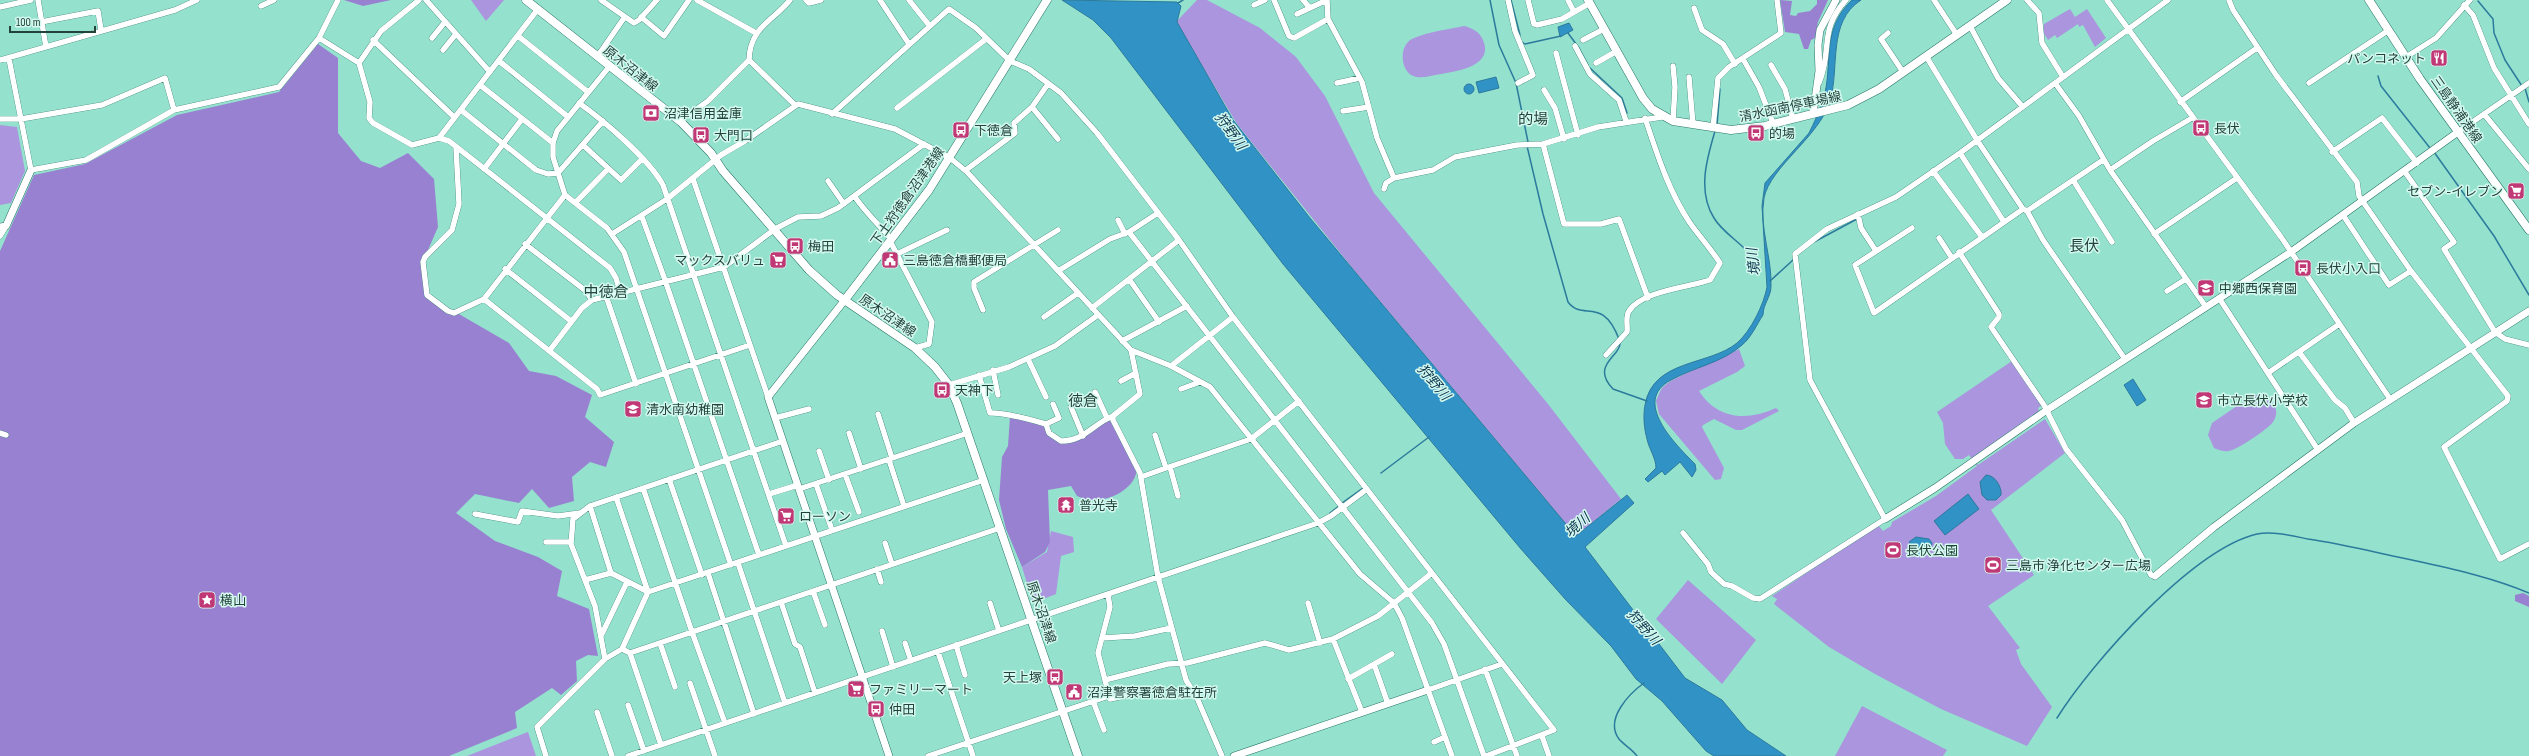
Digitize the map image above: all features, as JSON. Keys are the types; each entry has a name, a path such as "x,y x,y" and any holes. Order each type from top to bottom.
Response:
{"main road":[{"name":"原木沼津線","path":"526,0 597,58 681,122 716,159 723,171 775,229 809,270 844,301 915,348 935,367 949,385 968,433 1078,756"},
{"name":"下土狩徳倉沼津港線","path":"844,301 891,240 950,158 1047,0"},
{"name":"清水函南停車場線","path":"1589,2 1643,98 1662,117 1693,125 1741,130 1830,110 1863,99 2007,0"},
{"name":"三島静浦港線","path":"2369,0 2458,132 2529,230"}],"street":[{"path":"0,7 31,0"},
{"path":"38,0 46,47"},
{"path":"0,60 9,59 102,30 175,10 197,0"},
{"path":"261,6 274,0"},
{"path":"31,170 86,160 174,110 279,87 319,38 338,0"},
{"path":"359,63 373,40 381,31 419,0"},
{"path":"426,0 490,72"},
{"path":"601,0 624,18 634,23 642,17 657,0"},
{"path":"642,17 664,36 689,0"},
{"path":"697,0 756,33"},
{"path":"681,122 687,113 690,114 708,101 749,60 750,50 756,33 790,0"},
{"path":"806,0 809,3 821,0"},
{"path":"880,0 909,44"},
{"path":"909,0 930,25"},
{"path":"1254,5 1265,0"},
{"path":"1274,0 1289,36 1294,38 1328,19"},
{"path":"1303,0 1310,8"},
{"path":"1297,14 1327,0 1328,19 1360,78 1377,138 1394,178"},
{"path":"1508,0 1515,31 1534,75 1518,83"},
{"path":"1528,0 1534,24 1562,19 1589,2"},
{"path":"1568,0 1574,12"},
{"path":"1713,128 1717,80 1724,70 1781,33 1777,0"},
{"path":"1815,113 1820,30 1836,0"},
{"path":"1817,88 1824,71 1828,28 1846,0"},
{"path":"1934,0 1957,35"},
{"path":"2028,0 2039,13 2042,42 2061,75"},
{"path":"2107,0 2291,252 2338,325 2390,399"},
{"path":"1885,518 1810,380 1795,254 1800,248 1827,229 1896,197 1960,153 2055,83 2061,75 2127,27 2168,0"},
{"path":"2228,0 2257,48 2332,152 2357,182 2359,196 2411,271 2469,348 2508,396 2507,401 2444,448 2500,559 2529,544"},
{"path":"2406,57 2436,38 2470,0"},
{"path":"2464,5 2473,15 2494,68 2510,96 2529,124"},
{"path":"1694,8 1702,30 1723,44 1735,64"},
{"path":"439,138 538,9"},
{"path":"832,114 949,9 986,38 1010,61 1029,69 1061,93 1080,113 1179,240 1234,317 1554,730 1542,736 1485,756 1440,637 1408,593 1187,306 1118,220"},
{"path":"41,22 98,11 102,30"},
{"path":"597,58 624,18"},
{"path":"432,38 445,22"},
{"path":"1970,26 1998,78 2022,106"},
{"path":"1583,40 1604,28"},
{"path":"2309,83 2389,30"},
{"path":"1888,33 1880,39 1903,72"},
{"path":"443,50 456,34"},
{"path":"518,36 588,92"},
{"path":"319,38 359,63 370,102 370,118 373,123 412,145 439,138 445,138 610,268 616,278 620,292"},
{"path":"897,108 986,38"},
{"path":"373,40 454,117"},
{"path":"1575,46 1590,74 1619,100 1626,121"},
{"path":"2180,102 2257,48"},
{"path":"1596,63 1617,51"},
{"path":"1556,53 1578,135"},
{"path":"1926,56 1976,140 2125,359"},
{"path":"0,236 31,170 9,59"},
{"path":"1743,59 1759,87 1773,123"},
{"path":"749,60 795,105 895,129 950,158 966,170 1131,350 1171,366 1210,387 1363,578 1394,603 1402,618 1452,756"},
{"path":"499,61 567,116"},
{"path":"1772,65 1785,89 1793,119"},
{"path":"1673,66 1675,87 1673,121"},
{"path":"609,67 567,116 557,131 553,143 553,157 565,194 612,234 624,252 731,565"},
{"path":"1689,77 1693,125"},
{"path":"0,119 21,120 102,105 165,78 174,110"},
{"path":"1337,83 1360,78"},
{"path":"2055,83 2079,116 2103,160 2206,307"},
{"path":"1683,533 1708,564 1711,572 1724,584 1732,586 1753,598 1760,599 1885,518 1935,488 2047,410 2291,252 2529,83"},
{"path":"966,170 1015,133 1014,123 1032,107 1048,84"},
{"path":"480,85 553,143"},
{"path":"1544,90 1555,108 1564,139"},
{"path":"578,103 603,121 656,172 663,184 786,546"},
{"path":"612,234 642,217 693,179 716,159 745,141 795,105"},
{"path":"1342,111 1369,106"},
{"path":"1032,107 1058,140"},
{"path":"461,110 536,170 548,174 558,173 603,121"},
{"path":"2484,114 2529,169"},
{"path":"1384,189 1386,183 1394,178 1433,170 1455,157 1522,145 1543,144 1578,135 1598,127 1645,118 1662,117"},
{"path":"1606,355 1624,336 1628,326 1628,312 1648,298 1666,290 1710,280 1720,263 1690,223 1678,201 1660,162 1645,118"},
{"path":"2110,170 2153,141 2192,118"},
{"path":"2332,152 2382,118 2417,163"},
{"path":"484,169 522,119"},
{"path":"550,350 571,321 592,300 665,280 724,267 775,229 800,217 824,215 844,204 924,144"},
{"path":"1543,144 1564,224 1601,224 1619,219 1648,298"},
{"path":"583,145 620,180 642,159"},
{"path":"456,147 459,204 452,230 425,256 423,262 427,295 448,311 454,313 484,299 505,269 565,194"},
{"path":"1960,153 2004,222"},
{"path":"1912,228 1855,265 1874,313 1930,276 1959,252 2103,160"},
{"path":"575,203 608,168"},
{"path":"1934,171 1982,237"},
{"path":"2405,172 2454,242 2444,249 2495,332 2506,338 2529,346"},
{"path":"2154,234 2237,178"},
{"path":"693,179 799,487 814,536 889,756"},
{"path":"2073,180 2112,242"},
{"path":"828,181 844,204"},
{"path":"855,196 868,216 875,220 891,240 932,322 929,344 915,348"},
{"path":"1058,271 1110,239 1127,233 1158,213"},
{"path":"1858,214 1861,228 1876,251"},
{"path":"2343,215 2389,285 2411,271"},
{"path":"642,217 759,555"},
{"path":"897,254 947,230"},
{"path":"983,310 974,288 974,282 1033,244 1058,230"},
{"path":"1939,238 1952,258"},
{"path":"1092,308 1179,240"},
{"path":"525,244 586,291 592,300"},
{"path":"1959,252 1999,314 1999,317 1991,327 2047,410 2066,449 2091,483 2114,508 2135,542 2151,575 2155,576 2214,527 2354,423 2529,311"},
{"path":"505,269 571,321"},
{"path":"1129,279 1158,322"},
{"path":"2167,291 2186,279"},
{"path":"1044,317 1078,293"},
{"path":"606,296 636,384"},
{"path":"2219,298 2318,450"},
{"path":"484,299 550,350 596,389 600,395 750,345"},
{"path":"768,397 844,301"},
{"path":"1122,341 1187,306"},
{"path":"949,385 993,370 1009,367 1028,359 1055,346 1098,315"},
{"path":"1171,366 1234,317"},
{"path":"2268,373 2338,325"},
{"path":"1046,424 1049,433 1061,441 1075,440 1110,417 1140,394 1131,350"},
{"path":"2299,352 2335,400 2345,408 2354,423"},
{"path":"1028,359 1046,397"},
{"path":"993,370 998,395"},
{"path":"1121,381 1136,373"},
{"path":"980,375 990,413 999,412 1008,416 1046,424 1059,418 1053,404"},
{"path":"1181,389 1200,382"},
{"path":"1095,392 1110,417 1141,477 1158,577 1186,680 1197,698 1222,756"},
{"path":"1141,477 1251,439 1299,401"},
{"path":"1071,407 1083,436"},
{"path":"775,418 809,409"},
{"path":"878,414 904,506"},
{"path":"849,433 861,469"},
{"path":"769,494 816,484 968,433"},
{"path":"1155,435 1178,496"},
{"path":"605,659 595,606 571,542 573,519 590,506 783,442"},
{"path":"819,451 829,480"},
{"path":"846,474 859,512"},
{"path":"669,479 724,622 754,714"},
{"path":"585,580 611,574 648,592 676,584 814,536 984,480"},
{"path":"816,484 832,530"},
{"path":"643,488 725,723"},
{"path":"628,756 1318,523 1342,508 1367,489"},
{"path":"546,756 537,727 605,659 622,649 648,592 616,497"},
{"path":"590,506 611,574"},
{"path":"475,514 518,522 522,511 558,516 581,513"},
{"path":"630,653 1000,528"},
{"path":"546,542 571,542"},
{"path":"885,543 892,564"},
{"path":"738,563 785,703"},
{"path":"877,569 881,582"},
{"path":"1105,680 1168,664 1182,663 1266,643 1289,650 1333,639 1370,621 1432,573"},
{"path":"601,636 627,582"},
{"path":"813,591 825,625"},
{"path":"1108,595 1110,607 1098,653 1108,694 1110,699 1133,694"},
{"path":"781,602 795,644 800,647 815,693"},
{"path":"990,603 999,631"},
{"path":"1308,603 1320,643"},
{"path":"1102,638 1135,636 1171,628"},
{"path":"882,631 893,667"},
{"path":"1333,639 1362,712"},
{"path":"660,643 675,687"},
{"path":"905,643 911,661"},
{"path":"956,645 966,675"},
{"path":"622,649 630,653 661,745"},
{"path":"938,652 973,756"},
{"path":"1348,679 1392,654"},
{"path":"1374,664 1388,704"},
{"path":"1234,756 1502,664"},
{"path":"1486,670 1517,756"},
{"path":"690,683 715,756"},
{"path":"928,756 1093,701 1108,694"},
{"path":"1093,701 1104,730"},
{"path":"628,705 644,751"},
{"path":"597,712 612,756"},
{"path":"1542,736 1549,756"},
{"path":"1434,742 1445,737"}],"shaded area":[{"path":"344,0 391,0 363,6"},
{"path":"471,0 504,0 486,21"},
{"path":"1197,0 1207,0 1260,28 1296,57 1325,96 1374,193 1548,404 1621,499 1576,536 1354,270 1237,124 1176,22"},
{"path":"1780,0 1792,1 1790,15 1796,16 1798,13 1810,11 1817,4 1817,0 1828,0 1818,22 1815,38 1811,40 1808,49 1804,49 1799,34 1785,32"},
{"path":"2070,9 2075,17 2087,9 2106,38 2095,47 2083,25 2079,27 2078,24 2057,38 2055,35 2048,40 2043,32 2044,24"},
{"path":"1464,26 1475,31 1483,40 1485,49 1483,57 1478,63 1461,70 1426,77 1414,76 1408,72 1405,68 1403,54 1405,45 1408,42 1419,36"},
{"path":"318,44 338,58 338,133 361,161 380,168 408,153 434,179 438,227 425,257 426,288 433,299 509,343 529,371 556,376 592,395 585,417 614,442 606,467 590,462 572,477 574,501 549,508 532,489 519,503 475,494 456,513 495,541 538,557 562,571 557,596 589,609 598,656 588,655 576,661 577,681 561,695 552,688 515,712 517,728 449,756 0,756 0,251 34,175 85,164 177,115 279,92"},
{"path":"0,125 17,127 25,171 11,203 0,205"},
{"path":"1739,349 1745,366 1737,372 1699,391 1707,401 1724,413 1744,416 1754,415 1776,408 1779,411 1742,430 1736,430 1714,419 1703,425 1702,427 1724,468 1721,479 1715,480 1659,414 1656,401 1662,388 1668,383"},
{"name":"長伏公園","path":"2012,361 2042,405 2038,408 2039,411 1972,458 1978,465 2045,419 2065,453 1991,510 2034,575 1988,606 2020,648 2016,650 2021,664 2052,707 2027,746 1941,709 1875,674 1829,647 1774,604 1777,599 1772,596 1878,525 1883,531 1891,526 1892,522 1936,496 1977,466 1969,455 1963,459 1955,459 1945,444 1943,423 1937,412"},
{"path":"2253,395 2259,395 2269,399 2272,402 2276,411 2276,416 2273,422 2252,439 2233,450 2225,451 2214,448 2208,435 2212,423"},
{"path":"1010,416 1046,424 1055,439 1069,442 1098,423 1113,420 1131,450 1137,467 1133,481 1122,492 1115,496 1099,500 1088,500 1077,496 1071,486 1048,490 1050,542 1045,552 1022,567 1006,529 999,500 1002,457 1008,446"},
{"path":"1051,531 1073,537 1074,552 1061,556 1056,594 1033,603 1022,567 1047,552"},
{"path":"1688,580 1756,640 1722,684 1656,619"},
{"path":"2523,593 2529,596 2529,607 2515,601 2515,595"},
{"path":"1862,706 1947,750 1943,756 1835,756"},
{"path":"528,732 536,756 467,756"}],"water":[{"name":"狩野川","path":"1062,0 1177,2 1181,6 1177,22 1233,120 1310,218 1576,536 1627,495 1634,503 1585,547 1685,678 1722,700 1747,730 1786,756 1714,756 1706,751 1662,701 1636,679 1611,646 1566,600 1521,549 1283,264 1111,38 1093,20"},
{"path":"1852,0 1861,0 1850,9 1843,20 1836,46 1833,88 1825,114 1816,127 1775,175 1768,186 1764,198 1763,220 1770,264 1771,290 1764,307 1763,315 1748,339 1734,351 1717,361 1671,380 1660,389 1655,399 1656,411 1661,423 1678,446 1695,464 1696,470 1692,477 1680,462 1665,475 1662,471 1648,482 1645,479 1656,468 1647,439 1644,422 1645,405 1650,390 1659,379 1670,371 1712,356 1737,343 1747,332 1760,309 1767,287 1762,206 1765,183 1809,133 1813,125 1823,101 1826,87 1832,35 1842,11"},
{"path":"1569,23 1573,30 1560,37 1558,27"},
{"path":"1496,77 1499,88 1479,93 1476,82"},
{"path":"1467,84 1471,84 1474,89 1471,94 1467,94 1464,91 1464,87"},
{"path":"2133,379 2146,400 2137,406 2124,385"},
{"path":"1986,475 1995,479 1999,485 2001,495 1996,500 1987,500 1982,495 1980,482"},
{"path":"1968,494 1979,509 1945,535 1934,521"},
{"path":"1916,537 1929,539 1932,543 1931,548 1919,555 1909,542"}],"waterway":[{"path":"1178,3 1183,0"},
{"path":"1490,0 1499,45 1516,83 1528,142"},
{"path":"1511,0 1520,35"},
{"path":"2478,1 2493,19 2494,33 2505,60 2522,86"},
{"path":"1568,33 1579,48 1588,65"},
{"path":"1522,42 1525,44 1561,36"},
{"path":"1590,68 1622,98 1627,113"},
{"path":"2378,76 2381,86 2430,148"},
{"path":"2525,88 2529,102"},
{"path":"1717,125 1720,89"},
{"name":"境川","path":"1715,131 1705,174 1706,197 1714,218 1724,230 1745,249"},
{"path":"1527,146 1543,214 1568,302 1574,308 1599,313 1606,317 1613,326 1619,339"},
{"path":"2434,152 2494,236 2529,295"},
{"path":"1814,242 1857,219"},
{"path":"1770,281 1793,260"},
{"path":"1620,343 1619,348 1605,367 1607,381 1613,389 1647,401"},
{"path":"1381,473 1429,437"},
{"path":"1342,503 1363,488"},
{"path":"1330,513 1339,506"},
{"path":"2057,718 2094,668 2119,639 2175,584 2204,561 2231,544 2257,534 2283,534 2334,543 2471,574 2500,582 2529,593"},
{"path":"1637,756 1619,739 1615,731 1615,723 1617,715 1626,700 1638,687 1644,683"}],"place":[{"name":"パンコネット","path":"2439,58"},
{"name":"沼津信用金庫","path":"651,113"},
{"name":"長伏","path":"2201,128"},
{"name":"下徳倉","path":"961,130"},
{"name":"的場","path":"1756,133"},
{"name":"大門口","path":"701,135"},
{"name":"セブン-イレブン","path":"2516,191"},
{"name":"梅田","path":"795,246"},
{"name":"マックスバリュ","path":"778,260"},
{"name":"三島徳倉橋郵便局","path":"890,260"},
{"name":"長伏小入口","path":"2303,268"},
{"name":"中郷西保育園","path":"2206,288"},
{"name":"天神下","path":"942,390"},
{"name":"市立長伏小学校","path":"2204,400"},
{"name":"清水南幼稚園","path":"633,409"},
{"name":"普光寺","path":"1066,505"},
{"name":"ローソン","path":"786,516"},
{"name":"長伏公園","path":"1893,550"},
{"name":"三島市 浄化センター広場","path":"1993,565"},
{"name":"横山","path":"207,600"},
{"name":"天上塚","path":"1055,677"},
{"name":"ファミリーマート","path":"856,689"},
{"name":"沼津警察署徳倉駐在所","path":"1074,692"},
{"name":"仲田","path":"876,709"}],"district":[{"name":"的場","path":"1533,119"},
{"name":"長伏","path":"2084,246"},
{"name":"中徳倉","path":"606,292"},
{"name":"徳倉","path":"1083,401"}]}
